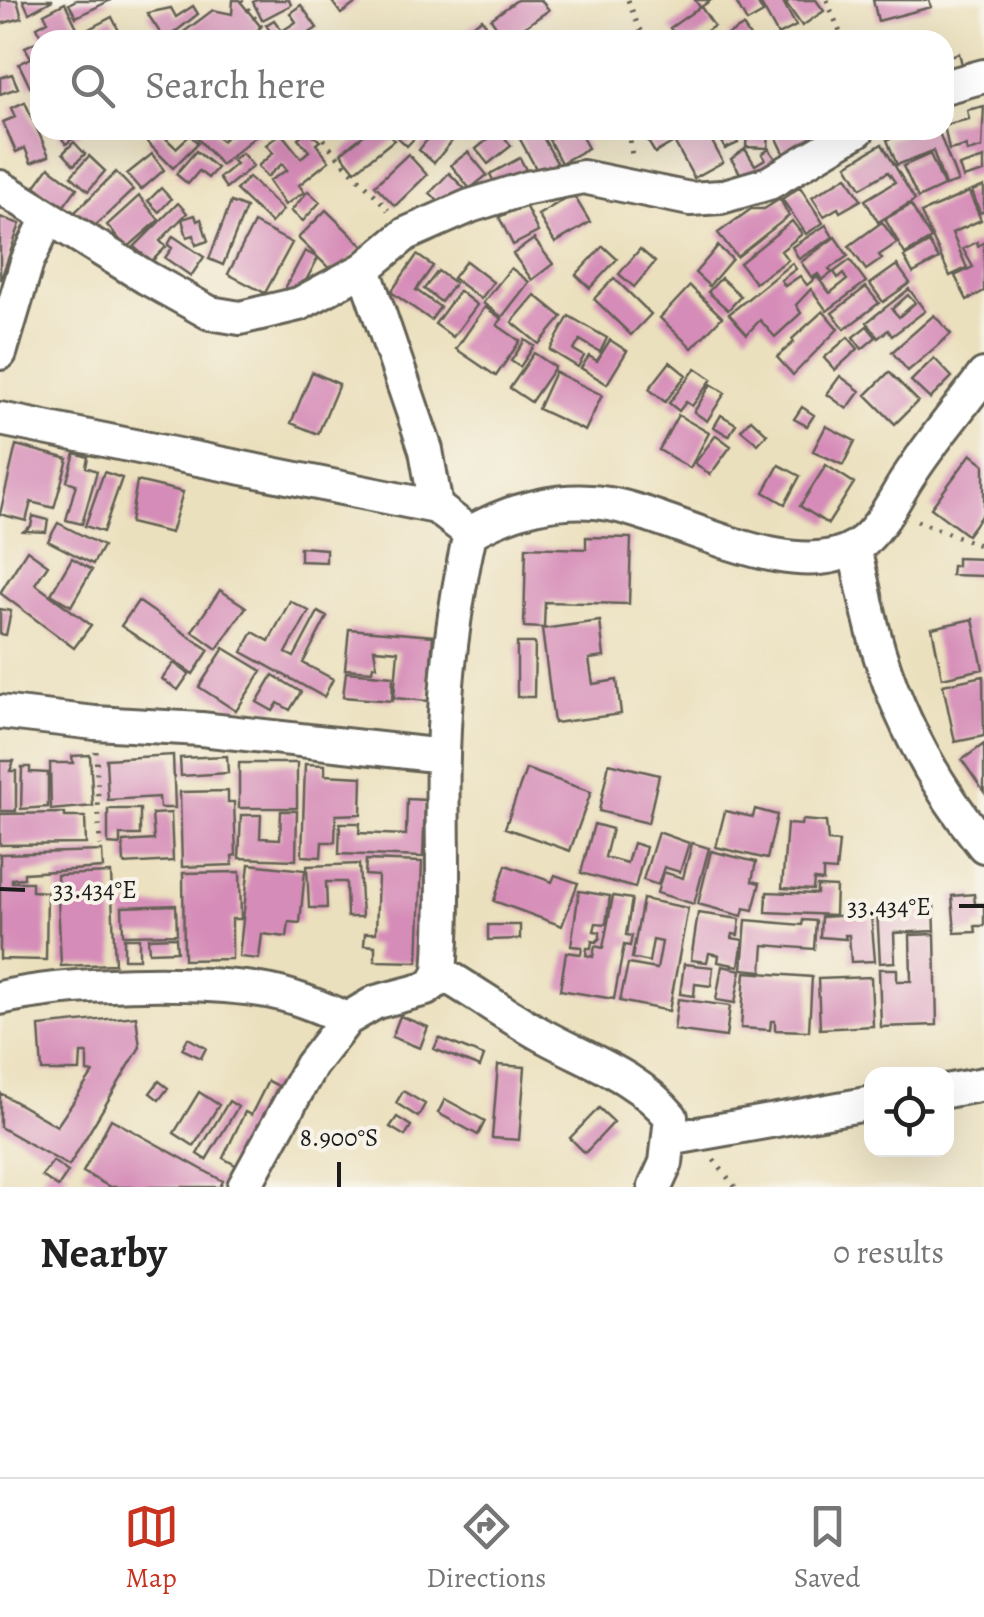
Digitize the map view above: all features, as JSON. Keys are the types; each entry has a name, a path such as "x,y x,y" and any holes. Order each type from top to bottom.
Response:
{"street":[{"path":"954,84 984,76"},
{"path":"0,187 147,278 224,317 240,318 299,304 364,269 406,234 470,206 562,179 601,180 690,199 743,193 769,183 841,140"},
{"path":"0,352 27,262 48,218"},
{"path":"364,269 426,450 436,508"},
{"path":"244,1187 311,1065 347,1020 376,1002 426,990 440,972 446,858 443,756 458,589 470,533 524,509 576,502 611,504 784,557 828,557 854,548 869,536 912,470 984,376"},
{"path":"0,420 436,508 470,533"},
{"path":"854,548 879,652 904,721 930,772 984,846"},
{"path":"2,715 201,728 443,756"},
{"path":"440,972 536,1032 616,1071 656,1098 670,1117 666,1164 655,1187"},
{"path":"0,998 93,988 193,984 263,990 312,1004 347,1020"},
{"path":"954,1089 984,1084"},
{"path":"669,1138 864,1104"}],"path":[{"path":"241,0 264,30"},
{"path":"628,0 641,30"},
{"path":"827,0 839,30"},
{"path":"324,140 370,187 406,234"},
{"path":"887,510 984,546"},
{"path":"95,723 100,846"}],"building":[{"path":"0,0 17,0 22,18 0,24"},
{"path":"23,0 53,0 29,13"},
{"path":"76,0 111,0 76,17 69,4"},
{"path":"233,0 239,0 261,27 186,30 213,10 232,14"},
{"path":"289,0 291,5 262,20 253,2"},
{"path":"331,0 360,0 341,14"},
{"path":"517,0 541,0 549,10 520,30 499,30 491,19"},
{"path":"695,0 711,0 701,7 714,26 708,30 672,30 670,28 700,7"},
{"path":"735,0 756,0 763,13 747,22"},
{"path":"782,0 796,26 775,30 761,4"},
{"path":"816,0 824,11 802,26 786,3"},
{"path":"873,0 929,0 931,7 878,21"},
{"path":"65,3 78,30 38,30 37,27 48,21 44,14"},
{"path":"301,5 317,28 284,30 296,22 290,13"},
{"path":"193,6 198,14 178,30 158,30 147,13 171,8 176,17"},
{"path":"112,17 118,30 87,30"},
{"path":"482,19 490,30 466,30"},
{"path":"274,20 281,30 269,30 266,25"},
{"path":"959,53 963,68 954,70 954,55"},
{"path":"30,58 30,87 19,64"},
{"path":"12,74 18,88 0,94 0,78"},
{"path":"25,102 30,113 30,140 42,140 49,156 31,163 25,148 16,152 3,122 15,117 11,108"},
{"path":"984,106 982,148 967,152 966,146 949,150 947,140 954,140 954,123 969,119 967,110"},
{"path":"168,140 176,148 185,140 198,143 173,168 147,142"},
{"path":"199,140 251,140 221,165"},
{"path":"272,140 287,140 301,158 309,151 300,140 319,140 316,144 329,161 299,185 304,192 285,205 269,181 287,170 282,164 267,177 258,166 273,153 266,145"},
{"path":"357,140 394,140 355,171 341,153"},
{"path":"427,140 453,140 434,163 419,150"},
{"path":"487,140 506,140 511,146 488,164 476,149"},
{"path":"520,140 544,140 557,163 539,174"},
{"path":"549,140 584,140 588,148 561,163"},
{"path":"647,140 670,140 672,143 655,153"},
{"path":"711,140 723,162 694,178 675,143"},
{"path":"722,140 737,140 738,143 725,149"},
{"path":"746,140 768,140 768,148 746,147"},
{"path":"778,140 817,140 785,155"},
{"path":"887,140 942,140 958,182 945,186 933,151 897,165"},
{"path":"74,142 85,154 74,165 63,153"},
{"path":"882,144 915,200 878,222 865,200 895,182 888,172 861,188 847,165"},
{"path":"745,149 755,165 765,159 762,154 769,149 782,168 744,179 731,159"},
{"path":"196,151 217,168 208,178 199,171 188,184 176,174"},
{"path":"468,152 487,175 470,189 451,165"},
{"path":"242,153 253,166 226,188 219,178 236,164 232,160"},
{"path":"152,154 164,170 141,190 127,174"},
{"path":"408,154 427,175 395,206 375,185"},
{"path":"930,154 944,186 918,198 903,166"},
{"path":"89,156 105,171 88,191 71,176"},
{"path":"520,158 529,176 499,192 490,174"},
{"path":"984,158 984,172 963,178 959,166"},
{"path":"49,167 77,188 63,207 35,186"},
{"path":"116,172 133,190 91,230 75,212"},
{"path":"449,173 465,189 446,209 430,193"},
{"path":"847,176 861,200 824,216 812,197"},
{"path":"249,177 283,210 271,223 236,190"},
{"path":"984,186 984,211 980,213 972,191"},
{"path":"800,187 823,223 806,234 782,199"},
{"path":"161,188 171,199 159,212 148,201"},
{"path":"308,191 320,202 303,221 291,211"},
{"path":"969,192 981,220 952,233 967,268 950,276 921,213"},
{"path":"573,194 590,222 555,243 538,215"},
{"path":"139,196 159,220 127,248 107,225"},
{"path":"780,199 789,216 737,257 718,233 751,209 764,209"},
{"path":"231,202 246,208 223,265 209,259"},
{"path":"178,203 187,213 160,241 166,247 151,262 134,247"},
{"path":"525,205 538,232 513,245 499,217"},
{"path":"911,205 931,239 905,254 885,219"},
{"path":"326,210 363,246 336,275 298,238"},
{"path":"195,215 197,221 201,219 208,241 196,245 194,235 187,237 182,219"},
{"path":"0,217 20,224 1,279 0,279"},
{"path":"792,221 802,234 781,251 788,260 755,283 740,263"},
{"path":"882,222 897,243 866,270 849,246"},
{"path":"254,223 292,243 265,293 228,274"},
{"path":"826,225 833,237 799,259 792,247"},
{"path":"173,236 204,257 191,276 165,258 172,248 168,245"},
{"path":"835,237 848,256 829,269 832,273 822,280 818,274 812,278 801,262"},
{"path":"534,239 553,264 532,280 513,254"},
{"path":"977,242 978,246 984,242 984,291 967,300 955,276 973,267 963,249"},
{"path":"929,243 939,259 913,273 904,257"},
{"path":"603,246 617,259 590,288 576,275"},
{"path":"718,246 732,259 709,286 695,273"},
{"path":"640,249 655,262 634,287 619,274"},
{"path":"305,251 318,258 295,301 282,294"},
{"path":"417,255 433,266 416,290 440,307 431,320 391,292"},
{"path":"850,260 866,282 827,311 811,289 796,305 801,313 775,337 760,320 747,334 729,314 792,263 796,269 781,280 785,286 800,276 807,285 817,277 830,293 847,280 843,274 838,278 834,272"},
{"path":"466,261 493,282 481,299 453,278"},
{"path":"897,265 910,283 883,302 870,284"},
{"path":"511,268 529,282 502,317 483,303"},
{"path":"438,271 455,283 441,302 424,289"},
{"path":"614,278 651,314 631,335 594,299"},
{"path":"721,278 741,296 728,310 708,292"},
{"path":"690,286 722,317 692,348 660,318"},
{"path":"866,287 879,303 845,329 832,313"},
{"path":"909,289 925,311 892,336 888,330 878,338 867,322","holes":["908,295 915,303 899,317 892,309"]},
{"path":"459,291 477,305 453,337 435,324"},
{"path":"535,295 562,317 539,344 512,322"},
{"path":"485,307 502,319 497,325 520,341 496,376 456,349"},
{"path":"823,311 838,329 793,375 777,357"},
{"path":"934,315 951,334 908,371 892,352"},
{"path":"569,316 607,338 600,352 580,340 574,350 584,356 578,367 550,350"},
{"path":"867,326 876,337 862,349 853,337"},
{"path":"848,337 858,349 835,370 824,358"},
{"path":"525,340 534,346 520,367 511,361"},
{"path":"610,340 627,351 607,384 581,368 589,356 597,361"},
{"path":"534,353 555,367 531,402 510,388"},
{"path":"934,358 952,377 930,399 911,381"},
{"path":"670,362 686,375 665,402 649,389"},
{"path":"696,368 712,379 692,406 686,402 679,411 669,403"},
{"path":"312,372 339,384 318,434 291,423"},
{"path":"555,372 602,395 585,431 538,409"},
{"path":"889,372 918,401 895,424 866,395"},
{"path":"840,376 860,391 847,409 827,394"},
{"path":"711,384 725,393 707,421 694,412"},
{"path":"802,407 814,415 807,426 794,419"},
{"path":"678,415 709,433 690,468 659,450"},
{"path":"721,415 736,424 729,436 714,427"},
{"path":"751,419 767,434 758,444 741,430"},
{"path":"826,426 855,441 843,465 813,451"},
{"path":"716,435 731,446 710,475 695,463"},
{"path":"16,445 68,459 54,508 31,502 26,521 0,514"},
{"path":"75,453 88,457 86,467 97,471 82,524 66,520 76,484 67,481"},
{"path":"971,454 984,464 984,512 967,535 931,508"},
{"path":"779,465 800,476 785,504 764,492"},
{"path":"826,465 854,483 828,524 800,506"},
{"path":"104,472 122,478 103,532 85,526"},
{"path":"137,481 183,492 171,533 130,523"},
{"path":"33,516 48,520 46,532 24,531 31,526"},
{"path":"58,523 103,546 93,564 48,541"},
{"path":"586,537 631,538 629,604 545,602 544,628 524,627 526,547 586,549"},
{"path":"300,547 326,549 326,562 300,561"},
{"path":"27,550 48,565 35,584 91,625 74,648 0,593"},
{"path":"72,558 92,570 71,606 51,594"},
{"path":"957,558 984,559 984,576 951,575"},
{"path":"220,590 246,607 217,649 192,631"},
{"path":"138,601 209,650 193,674 121,626"},
{"path":"290,601 309,611 286,653 294,657 318,612 327,617 303,663 333,679 324,697 242,652 253,632 269,641"},
{"path":"0,609 11,611 6,635 0,634"},
{"path":"973,619 983,669 942,678 932,628"},
{"path":"600,621 604,657 589,659 593,684 617,680 621,714 554,723 542,629"},
{"path":"349,629 433,636 428,701 394,698 398,651 374,649 377,666 372,671 345,669"},
{"path":"517,643 535,643 534,697 517,697"},
{"path":"224,648 262,671 236,711 199,687"},
{"path":"174,663 189,674 178,690 162,679"},
{"path":"346,672 393,676 392,701 343,697"},
{"path":"273,675 301,692 290,710 278,703 273,711 257,702"},
{"path":"983,676 984,736 955,742 943,685"},
{"path":"984,744 984,792 962,760"},
{"path":"90,755 93,806 51,810 50,763 73,763 72,756"},
{"path":"173,755 175,808 160,808 159,797 108,800 106,759"},
{"path":"227,756 228,773 181,776 180,758"},
{"path":"0,761 14,761 10,771 16,771 16,811 0,811"},
{"path":"239,763 297,763 297,808 239,808"},
{"path":"609,763 659,775 648,823 599,811"},
{"path":"305,764 325,765 325,775 362,777 361,814 336,815 335,842 322,842 321,857 302,856"},
{"path":"22,767 30,767 30,772 48,773 48,807 21,809"},
{"path":"526,769 591,792 570,851 505,828"},
{"path":"228,791 228,802 234,802 233,865 182,867 180,792"},
{"path":"407,799 425,800 423,857 339,854 340,823 360,823 359,833 406,835"},
{"path":"108,809 140,809 140,835 120,835 120,845 108,844"},
{"path":"755,809 777,815 767,859 716,847 725,811 753,817"},
{"path":"281,811 297,811 296,860 239,858 241,815 261,815 260,838 280,839"},
{"path":"65,813 65,817 85,817 86,844 0,845 0,814"},
{"path":"171,813 173,861 124,864 123,842 154,840 152,814"},
{"path":"802,820 826,822 828,841 839,842 836,871 823,870 823,881 814,880 813,890 782,888 787,824 801,825"},
{"path":"594,824 612,829 605,857 627,863 633,843 646,847 635,888 581,873"},
{"path":"658,832 689,843 680,872 664,867 658,885 643,880"},
{"path":"692,843 709,848 694,904 657,893 663,872 683,878"},
{"path":"102,851 103,868 24,873 24,878 12,879 32,882 32,891 47,892 46,960 0,959 0,854"},
{"path":"711,851 756,862 752,881 760,883 753,910 744,908 742,916 698,904"},
{"path":"366,860 422,862 418,962 375,961 375,946 364,945 365,933 376,933 378,876 365,875"},
{"path":"249,864 305,870 300,923 289,922 287,937 262,934 259,959 239,957"},
{"path":"359,864 362,917 347,917 346,882 326,882 327,908 309,908 307,866"},
{"path":"506,865 552,882 555,875 578,883 562,926 494,901"},
{"path":"240,872 241,919 232,919 232,959 184,960 183,873"},
{"path":"111,873 115,964 61,966 57,875"},
{"path":"817,886 836,887 835,915 766,912 767,892 817,894"},
{"path":"579,891 610,896 606,924 596,923 594,931 600,932 600,938 587,948 586,955 593,957 595,946 603,948 613,896 632,899 626,935 632,936 630,946 624,945 614,999 560,990 566,952 581,954 582,947 571,946"},
{"path":"974,894 975,904 984,904 984,926 975,926 976,932 955,933 952,896"},
{"path":"643,899 688,908 669,1011 620,1001 628,964 657,969 662,942 653,940 649,962 632,958"},
{"path":"176,905 177,934 123,935 122,907"},
{"path":"934,906 935,931 894,933 895,962 880,963 877,909"},
{"path":"698,913 740,919 738,935 733,934 732,938 743,940 739,966 718,962 719,955 709,953 707,962 691,960"},
{"path":"871,914 875,961 851,962 849,935 845,935 846,939 820,937 821,917"},
{"path":"746,920 802,925 803,920 816,921 814,949 764,945 762,971 742,969"},
{"path":"488,925 520,925 520,939 488,940"},
{"path":"935,934 937,1025 881,1027 879,969 897,969 897,981 911,981 910,935"},
{"path":"176,937 177,951 149,952 148,938"},
{"path":"124,938 139,938 139,959 124,959"},
{"path":"684,964 713,967 711,986 695,984 694,996 680,994"},
{"path":"722,966 741,970 735,1003 716,1000"},
{"path":"745,972 812,977 809,1031 775,1030 775,1021 771,1021 770,1030 741,1028"},
{"path":"871,977 873,1026 820,1029 818,979"},
{"path":"678,999 730,1006 726,1037 674,1030"},
{"path":"136,1016 140,1047 69,1166 0,1127 0,1093 57,1126 93,1073 87,1072 87,1053 81,1053 80,1071 42,1071 39,1026"},
{"path":"400,1016 428,1027 420,1048 392,1037"},
{"path":"188,1038 206,1048 201,1058 182,1049"},
{"path":"439,1038 484,1056 480,1067 434,1049"},
{"path":"498,1065 525,1067 519,1140 492,1138"},
{"path":"159,1081 168,1088 159,1100 150,1093"},
{"path":"268,1081 278,1086 239,1167 223,1158 245,1112 251,1115"},
{"path":"403,1091 425,1104 418,1117 396,1103"},
{"path":"199,1092 219,1105 194,1146 174,1133"},
{"path":"445,1099 485,1121 478,1135 438,1113"},
{"path":"229,1101 238,1107 206,1160 197,1154"},
{"path":"599,1108 614,1122 585,1153 570,1138"},
{"path":"397,1117 411,1126 405,1136 390,1127"},
{"path":"111,1119 223,1181 220,1187 110,1187 83,1172"},
{"path":"53,1161 68,1172 58,1187 42,1176"}]}
